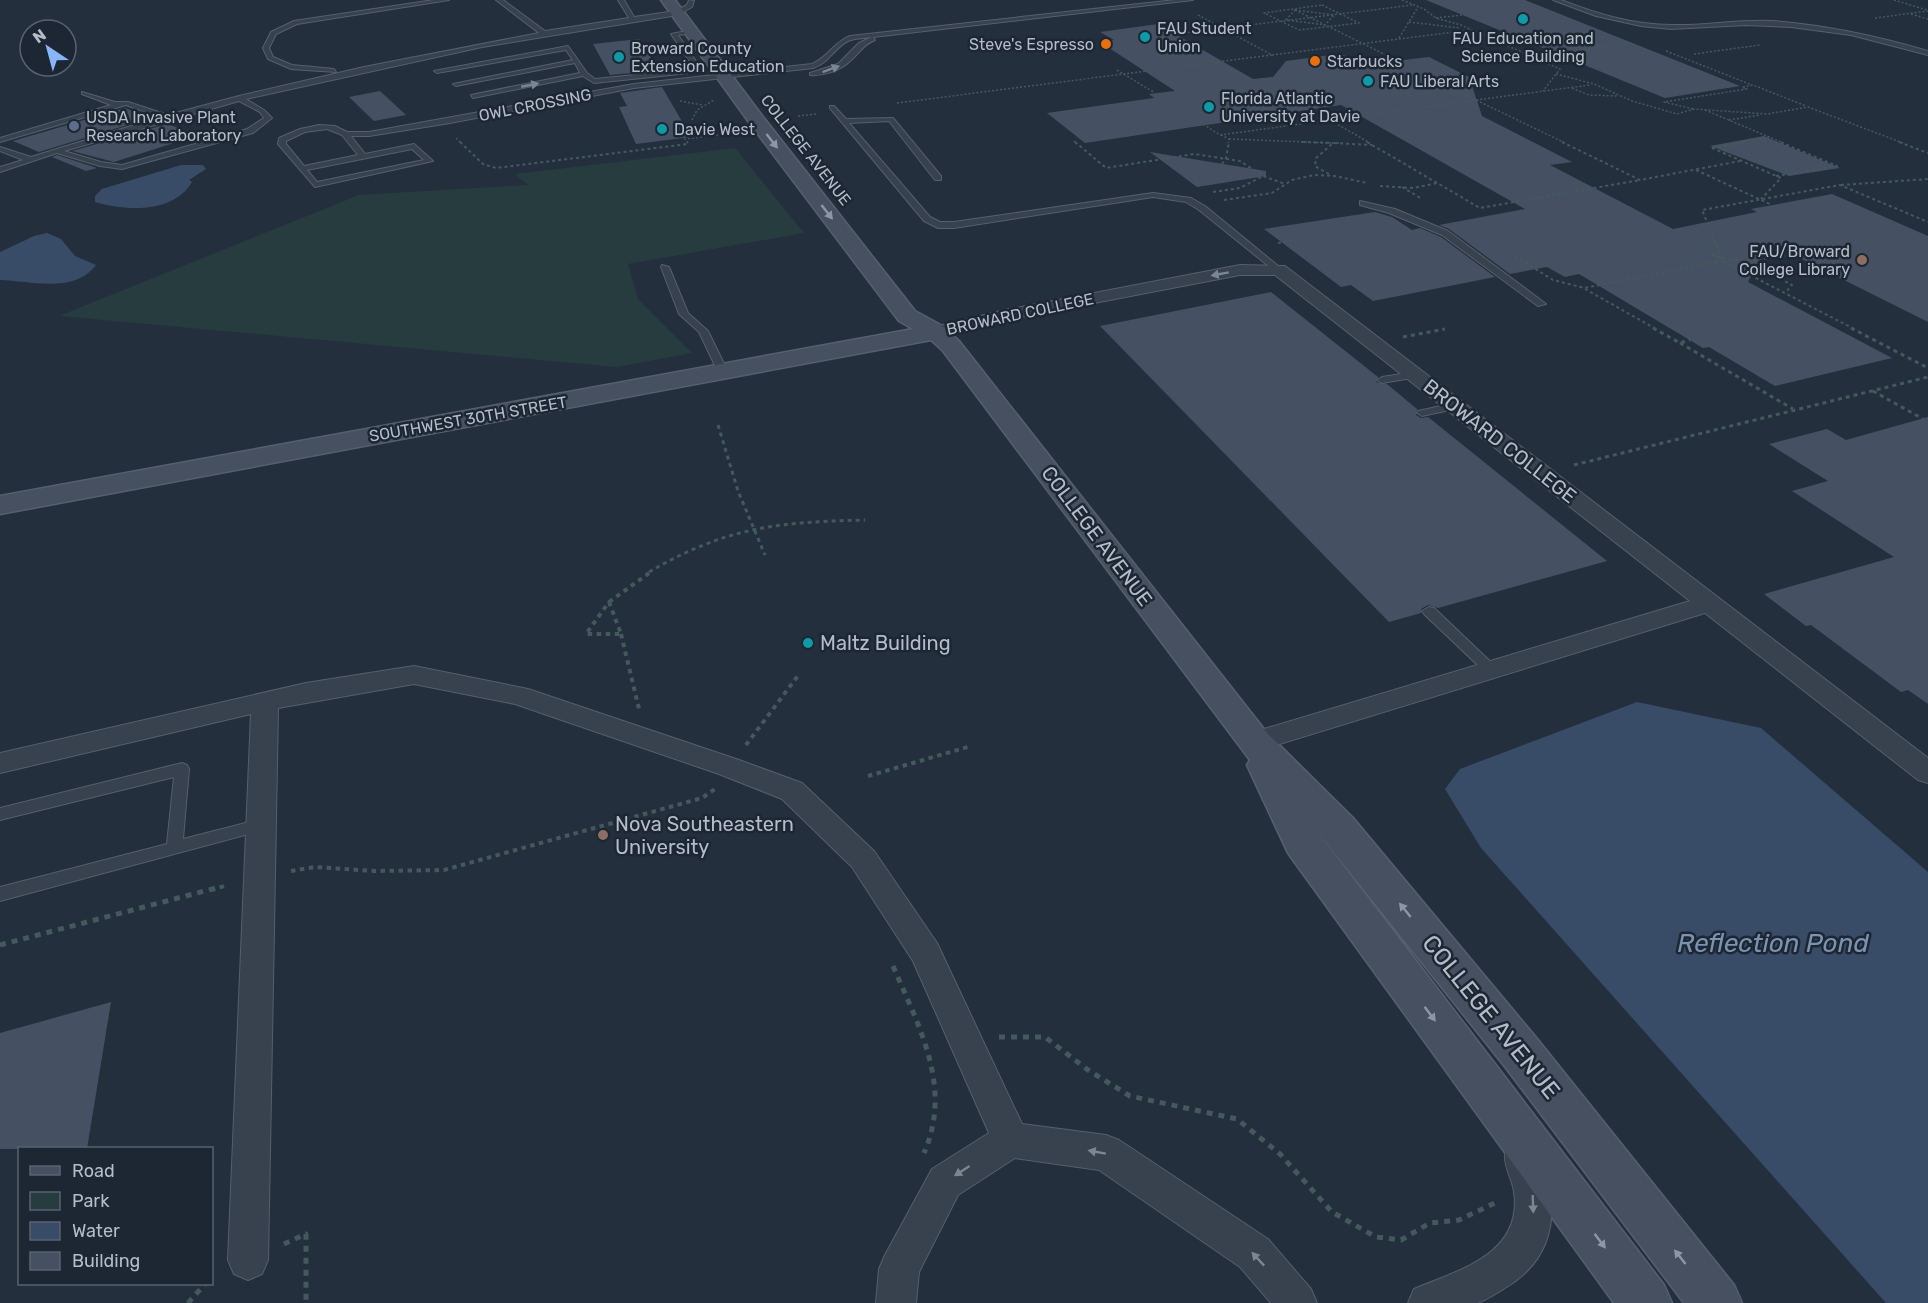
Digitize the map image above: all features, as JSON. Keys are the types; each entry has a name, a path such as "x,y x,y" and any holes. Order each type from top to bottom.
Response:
{"street":[{"name":"COLLEGE AVENUE","path":"668,0 692,32 743,80 907,316 936,332 951,346 1254,742 1339,828 1522,1054 1716,1303"},
{"path":"691,0 701,14"},
{"name":"COLLEGE AVENUE","path":"736,58 743,80"},
{"name":"BROWARD COLLEGE","path":"936,332 1005,315 1240,270 1284,274 1928,773"},
{"name":"COLLEGE AVENUE","path":"924,301 931,310 936,332"},
{"name":"SOUTHWEST 30TH STREET","path":"0,505 936,332"},
{"path":"1254,742 1710,603"},
{"path":"0,764 306,692 414,675 519,696 728,779 792,791 864,859 926,953 1011,1140"},
{"path":"248,1260 265,702"},
{"name":"COLLEGE AVENUE","path":"1254,742 1302,842 1646,1303"},
{"path":"1428,1303 1493,1274 1518,1256 1533,1231 1534,1199 1515,1127"},
{"path":"896,1303 899,1269 945,1182 1011,1140 1106,1153 1254,1253 1297,1303"}],"lane":[{"path":"348,72 291,67 270,58 266,48 273,33 296,22 446,0"},
{"path":"500,0 543,33"},
{"path":"621,0 632,19"},
{"path":"0,170 166,117 238,98 348,72 543,33 678,13 690,6 691,0"},
{"path":"743,80 813,66 829,58 837,44 850,38 1190,0"},
{"path":"1556,0 1594,15 1635,24 1673,27 1738,22 1794,25 1876,38 1928,53"},
{"path":"437,71 568,48 584,74 594,81 699,69 674,34 692,32"},
{"path":"790,77 837,67 850,58 856,46 861,43 895,33"},
{"path":"417,58 498,115"},
{"path":"456,84 576,61"},
{"path":"473,96 584,74"},
{"path":"743,80 780,78"},
{"name":"OWL CROSSING","path":"352,144 615,89 743,80"},
{"path":"84,93 114,104 126,103 166,117"},
{"path":"57,151 100,164 122,167 250,131 268,118 262,111 238,98"},
{"path":"0,140 126,103"},
{"name":"BROWARD COLLEGE","path":"834,109 927,219 938,225 954,225 1133,197 1169,196 1188,200 1202,208 1284,274"},
{"name":"OWL CROSSING","path":"302,169 282,144 282,140 290,135 313,129 337,129 345,134 369,134 498,115"},
{"path":"844,121 891,118 938,178"},
{"path":"345,134 363,157"},
{"path":"414,146 429,161 315,185 302,169 414,146"},
{"path":"0,149 29,159"},
{"path":"1363,203 1400,214 1444,233 1541,304"},
{"path":"665,267 684,314 703,331 723,372"},
{"path":"1382,380 1414,375"},
{"path":"1422,413 1455,406"},
{"path":"1429,611 1491,670"},
{"path":"0,814 182,769 174,849"},
{"path":"0,894 261,825"}],"path":[{"path":"1402,0 1436,18 1467,28 1560,69 1543,91"},
{"path":"1413,5 1415,0"},
{"path":"1894,0 1928,10"},
{"path":"1174,2 1272,55"},
{"path":"1322,5 1340,14 1359,22 1299,30 1263,13 1322,5"},
{"path":"1176,34 1413,5"},
{"path":"1399,39 1418,7"},
{"path":"1294,10 1334,15"},
{"path":"1294,10 1396,60"},
{"path":"1286,20 1294,10"},
{"path":"1909,14 1928,19"},
{"path":"1327,26 1334,15"},
{"path":"1436,18 1462,15"},
{"path":"1286,20 1327,26"},
{"path":"1409,22 1467,28"},
{"path":"893,104 1471,30"},
{"path":"1617,42 1622,44"},
{"path":"1666,51 1928,153"},
{"path":"1216,62 1286,102 1330,120 1480,208 1740,161"},
{"path":"1117,69 1155,93"},
{"path":"1556,74 1594,84 1620,96 1677,114 1694,109"},
{"path":"1440,83 1640,180"},
{"path":"1220,135 1594,84"},
{"path":"1753,85 1742,87 1747,89 1664,102 1694,109 1767,114"},
{"path":"1570,87 1589,95 1620,96"},
{"path":"1728,120 1808,107"},
{"path":"798,116 834,109"},
{"path":"1705,110 1837,166 1776,176"},
{"path":"1200,122 1229,139 1374,145"},
{"path":"448,130 483,164 496,168 688,144 685,139 725,134"},
{"path":"1761,200 1781,178 1712,148 1770,137"},
{"path":"1222,164 1226,158 1229,139"},
{"path":"1074,141 1106,168 1194,154 1240,161 1263,176 1285,184"},
{"path":"1333,143 1316,158 1315,166 1335,176 1372,185 1402,187 1439,183"},
{"path":"1695,169 1772,205"},
{"path":"1206,192 1240,188 1263,176"},
{"path":"1218,201 1272,193 1285,184 1302,177 1335,176"},
{"path":"1723,261 1702,210 1840,185 1928,179"},
{"path":"1840,185 1928,222"},
{"path":"1402,187 1422,200"},
{"path":"1503,249 1553,280 1584,288 1794,410"},
{"path":"1700,250 1786,292 1928,368"},
{"path":"1584,288 1723,261 1748,262 1786,255"},
{"path":"1748,262 1792,285 1786,292"},
{"path":"1680,343 1690,340"},
{"path":"1566,467 1928,377"},
{"path":"1873,391 1923,418"},
{"path":"718,425 728,465 752,529 765,555"},
{"path":"621,634 586,634 609,602 653,569 690,549 752,529 780,524 865,520"},
{"path":"609,602 621,634 640,710"},
{"path":"0,945 258,877 315,867 374,871 444,870 702,798 728,779 800,673"},
{"path":"868,776 968,747"},
{"path":"889,954 927,1048 935,1079 934,1126 922,1159"},
{"path":"927,1048 964,1036 1045,1037 1088,1070 1130,1096 1237,1119 1280,1154 1332,1212 1376,1237 1401,1240 1430,1223 1459,1220 1503,1200"},
{"path":"188,1303 204,1285"}],"green space":[{"path":"735,148 804,233 628,264 638,299 692,353 617,367 59,316 359,195 528,185 515,174"}],"water":[{"path":"181,165 203,165 206,169 189,180 192,182 173,200 161,205 134,208 95,202 95,196 102,189"},
{"path":"47,233 61,239 75,256 96,265 87,274 64,283 0,280 0,252 34,236"},
{"name":"Reflection Pond","path":"1637,702 1761,728 1928,872 1928,1303 1886,1303 1481,848 1445,789 1460,769"}],"building":[{"path":"1426,0 1525,0 1740,86 1665,98"},
{"path":"1158,24 1253,79 1273,77 1286,61 1338,54 1378,63 1429,57 1469,77 1482,116 1572,162 1550,165 1673,229 1757,212 1751,209 1832,194 1928,236 1928,322 1768,242 1748,282 1892,358 1775,386 1709,347 1703,348 1579,274 1565,277 1547,267 1510,274 1449,229 1439,225 1525,209 1341,105 1085,143 1047,113 1154,98 1149,94 1175,91 1100,42 1114,40 1100,32"},
{"name":"Broward County Extension Education","path":"639,39 657,67 650,68 652,71 610,75 593,44"},
{"path":"662,87 691,137 636,144 619,107 627,106 620,93"},
{"path":"380,91 406,115 374,121 349,97"},
{"path":"125,108 150,118 39,152 13,141"},
{"path":"167,124 199,135 114,162 72,151"},
{"path":"1764,136 1840,168 1789,176 1710,146"},
{"path":"1150,152 1266,171 1266,176 1197,187"},
{"path":"57,155 97,168 86,171 52,157"},
{"path":"1375,212 1392,217 1412,230 1420,228 1441,237 1495,277 1373,301 1351,285 1341,287 1264,229"},
{"path":"1271,292 1378,377 1376,382 1387,384 1417,409 1416,415 1421,418 1428,417 1607,561 1438,608 1428,605 1421,609 1421,613 1389,622 1100,326"},
{"path":"1928,417 1928,704 1908,690 1901,692 1811,625 1806,626 1764,594 1894,557 1792,491 1828,481 1769,444 1827,429 1846,440"},
{"path":"111,1002 87,1147 0,1149 0,1033"}],"place":[{"name":"FAU Education and Science Building","path":"1523,19"},
{"name":"FAU Student Union","path":"1145,37"},
{"name":"Steve's Espresso","path":"1106,44"},
{"name":"Broward County Extension Education","path":"619,57"},
{"name":"Starbucks","path":"1315,61"},
{"name":"FAU Liberal Arts","path":"1368,81"},
{"name":"Florida Atlantic University at Davie","path":"1209,107"},
{"name":"USDA Invasive Plant Research Laboratory","path":"74,126"},
{"name":"Davie West","path":"662,129"},
{"name":"FAU/Broward College Library","path":"1862,260"},
{"name":"Maltz Building","path":"808,643"},
{"name":"Nova Southeastern University","path":"603,835"}]}
